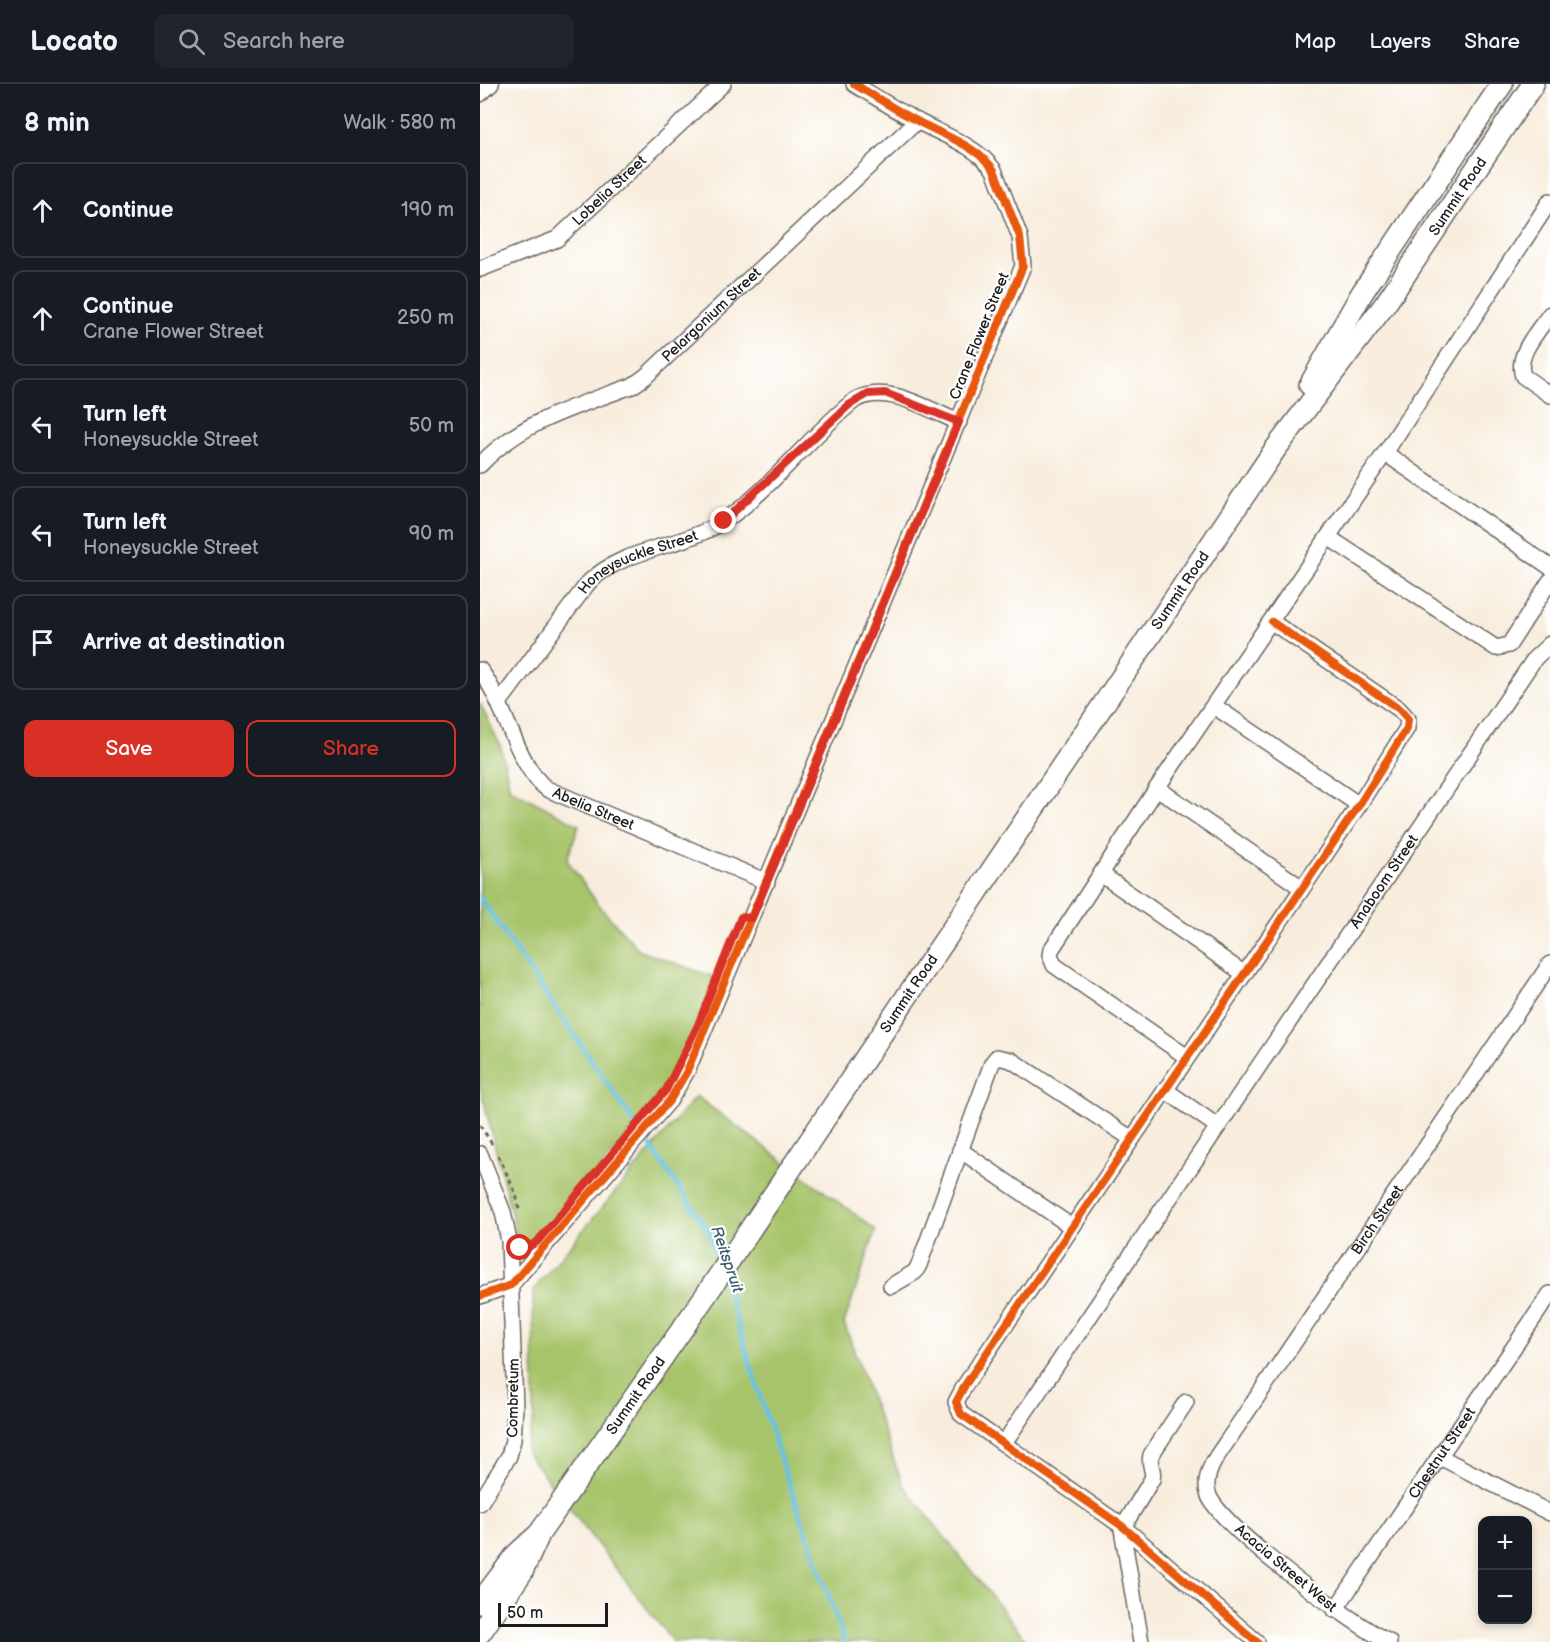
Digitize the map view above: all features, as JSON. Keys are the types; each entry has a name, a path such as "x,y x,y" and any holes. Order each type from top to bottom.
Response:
{"main road":[{"name":"Summit Road","path":"1274,451 1362,293 1502,84"},
{"name":"Summit Road","path":"480,1603 517,1554 539,1534 706,1295 1274,451 1386,303 1533,84"},
{"name":"Summit Road","path":"480,1633 530,1560 539,1534"}],"street":[{"path":"480,94 491,84"},
{"name":"Lobelia Street","path":"480,269 557,239 723,84"},
{"name":"Crane Flower Street","path":"511,1285 675,1092 687,1071 1023,266 1022,252 998,179 989,162 963,144 917,122 854,84"},
{"name":"Pelargonium Street","path":"480,465 507,441 544,418 632,386 645,377 917,122"},
{"path":"1187,1057 1052,962 1050,955 1053,944 1272,622 1550,201"},
{"path":"1550,314 1524,354 1520,366 1523,376 1550,395"},
{"name":"Honeysuckle Street","path":"499,703 583,589 599,572 628,556 724,521 855,400 868,394 885,393 959,422"},
{"path":"1385,453 1550,567"},
{"path":"1328,537 1496,648 1509,645 1550,581"},
{"path":"1257,1642 1122,1526 961,1414 957,1409 957,1398 1359,805 1407,728 1408,719 1399,709 1272,622"},
{"name":"Anaboom Street","path":"1004,1443 1535,658 1550,644"},
{"name":"Abelia Street","path":"480,670 499,703 530,769 551,793 767,882"},
{"path":"1214,706 1359,805"},
{"path":"1157,788 1302,888"},
{"path":"1101,874 1243,973"},
{"name":"Birch Street","path":"1208,1476 1226,1443 1550,964"},
{"path":"891,1286 915,1272 919,1264 992,1063 1002,1057 1011,1060 1132,1139"},
{"path":"1165,1090 1217,1125"},
{"path":"960,1150 1072,1227"},
{"name":"Combretum","path":"480,1154 506,1221 511,1285 515,1407 513,1440 505,1466 480,1503"},
{"path":"480,1296 511,1285"},
{"name":"Chestnut Street","path":"1335,1610 1550,1294"},
{"path":"1141,1642 1121,1534 1122,1526 1152,1479 1153,1473 1149,1461 1151,1455 1186,1402"},
{"path":"1440,1457 1550,1513"},
{"name":"Acacia Street West","path":"1208,1476 1208,1493 1216,1508 1270,1558 1335,1610 1389,1642"}],"path":[{"path":"480,1125 516,1194 520,1216"}],"green space":[{"path":"480,703 501,747 510,789 579,825 567,860 600,907 640,951 717,978 666,1091 537,1242 526,1248 520,1248 480,1086"},
{"name":"Reitspruit","path":"696,1096 876,1230 844,1323 903,1485 1028,1642 673,1642 526,1452 534,1418 533,1290"}],"waterway":[{"name":"Reitspruit","path":"480,898 708,1230 718,1264"},
{"name":"Reitspruit","path":"724,1280 777,1449 845,1642"}],"cycle path":[{"path":"480,1296 511,1285 670,1100 687,1071 1023,266 1020,237 994,170 987,162 960,142 903,113 854,84"},
{"path":"1257,1642 1122,1526 961,1414 956,1402 965,1385 1359,805 1407,728 1408,719 1399,709 1272,622"}],"route":[{"path":"520,1248 526,1248 537,1242 666,1090 681,1062 741,917 752,918 959,422 885,393 875,392 863,395 849,405 724,521"}]}
